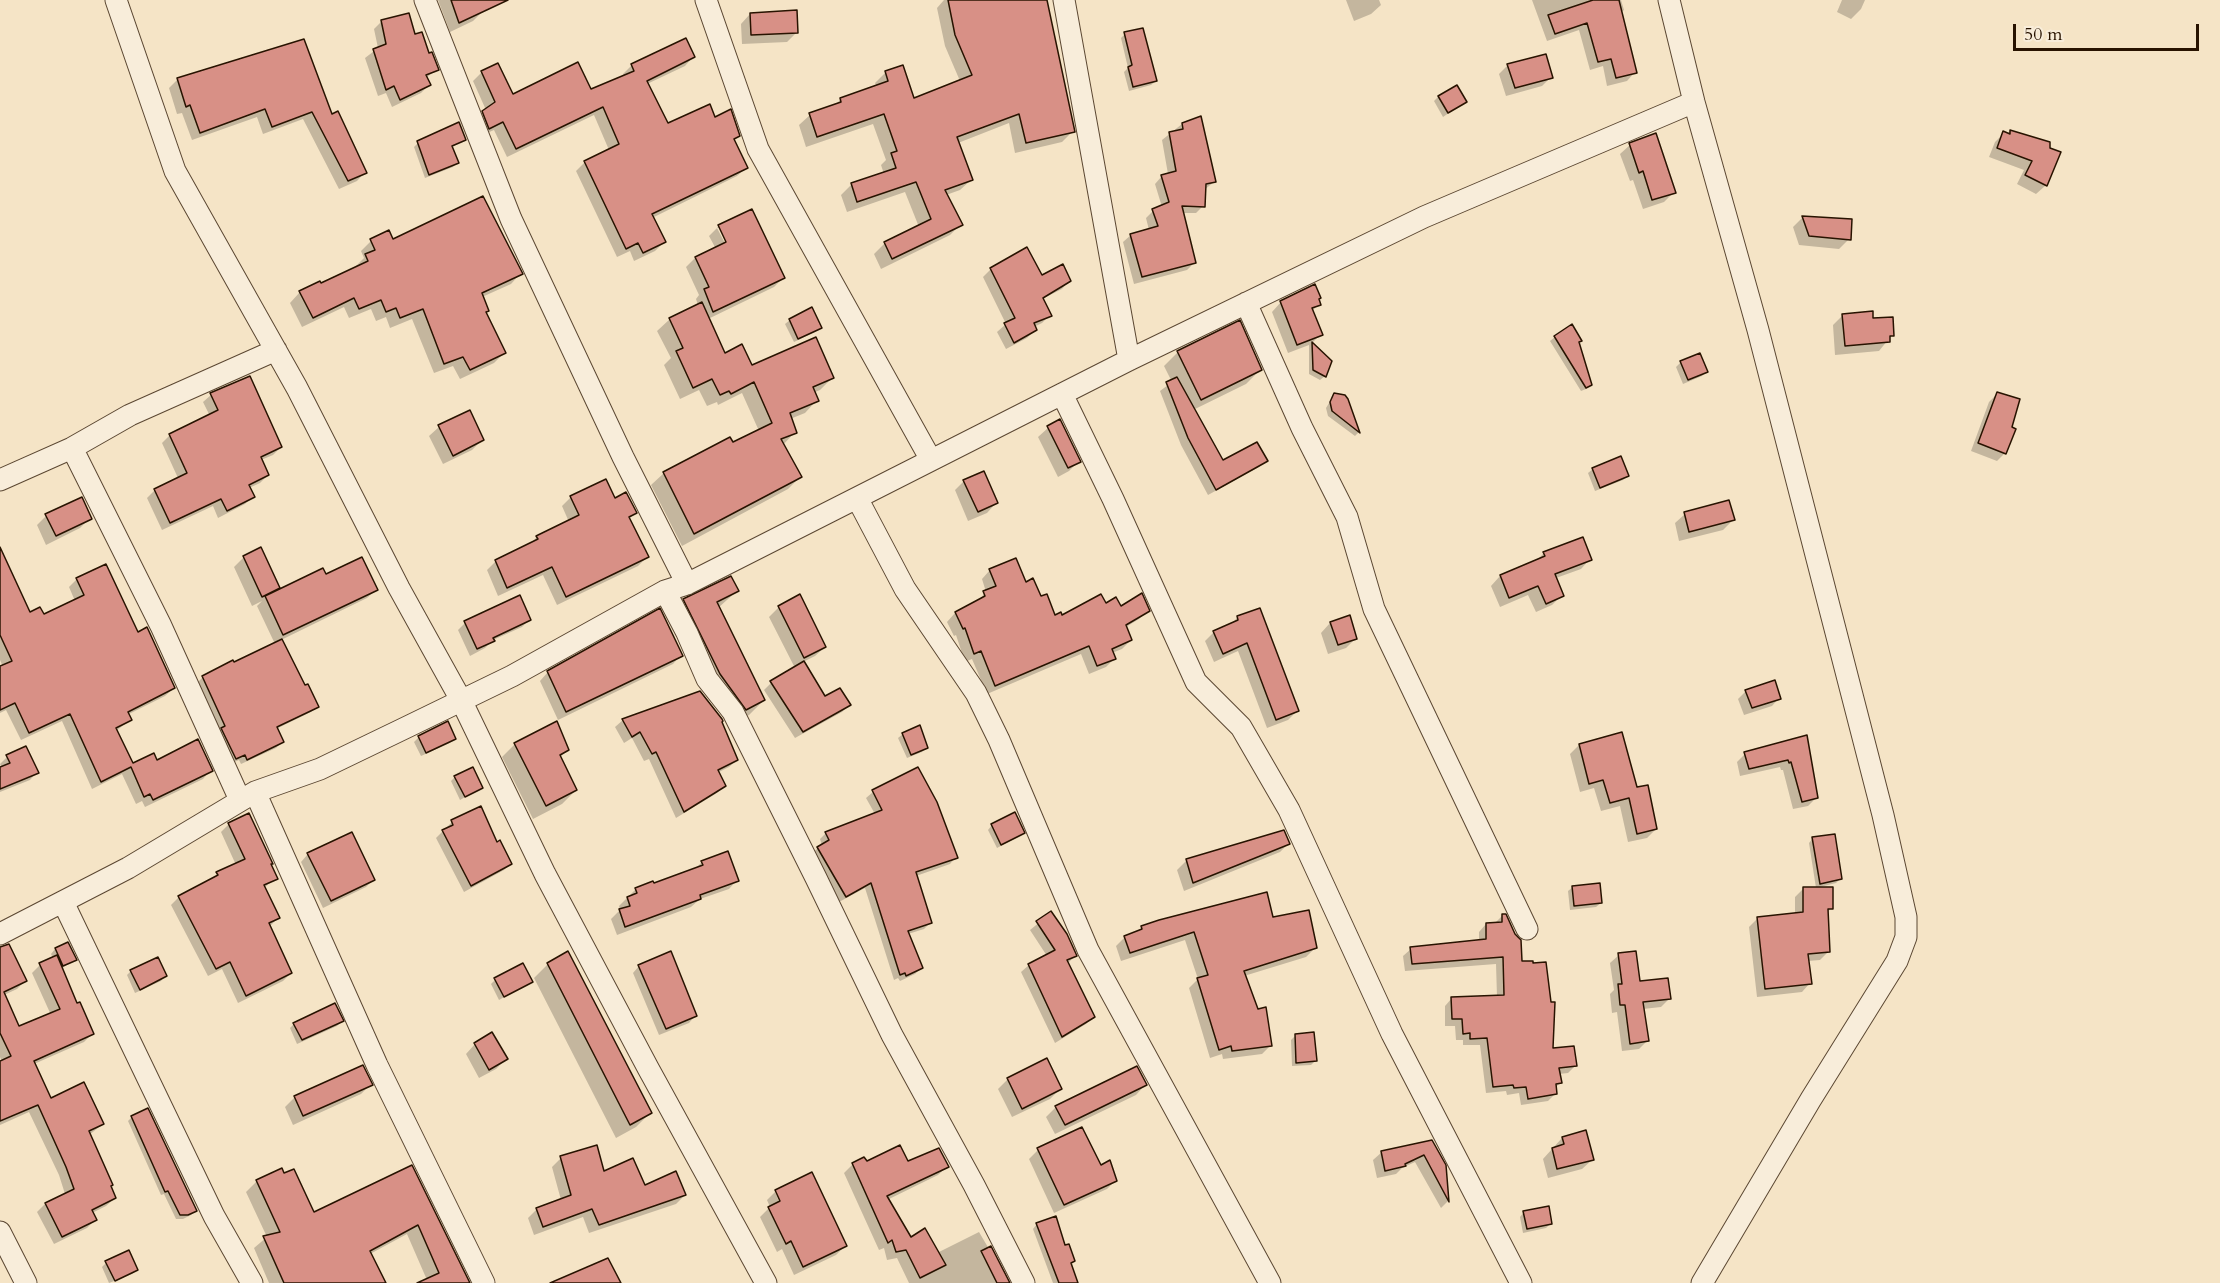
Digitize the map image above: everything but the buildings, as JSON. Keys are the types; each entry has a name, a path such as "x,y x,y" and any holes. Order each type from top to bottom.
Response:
{"street":[{"path":"116,0 175,171 297,388 399,588 461,700 545,874 766,1283"},
{"path":"425,0 511,219 623,457 687,584"},
{"path":"706,0 758,149 931,460"},
{"path":"1064,0 1129,360"},
{"path":"1669,0 1694,102 1758,330 1880,804 1898,877 1906,930 1897,962 1811,1099 1702,1283"},
{"path":"0,934 128,868 248,796 320,769 512,676 665,591 687,584 1129,360 1424,217 1694,102"},
{"path":"1246,303 1302,428 1347,517 1374,609 1527,929"},
{"path":"0,480 72,448 130,415 276,350"},
{"path":"1062,394 1196,681 1241,727 1289,810 1392,1034 1521,1283"},
{"path":"72,448 248,796 484,1283"},
{"path":"857,498 905,589 976,693 999,740 1088,950 1270,1283"},
{"path":"665,591 687,633 706,679 733,712 892,1035 974,1185 1024,1283"},
{"path":"63,902 214,1216 252,1283"},
{"path":"0,1232 26,1283"}]}
